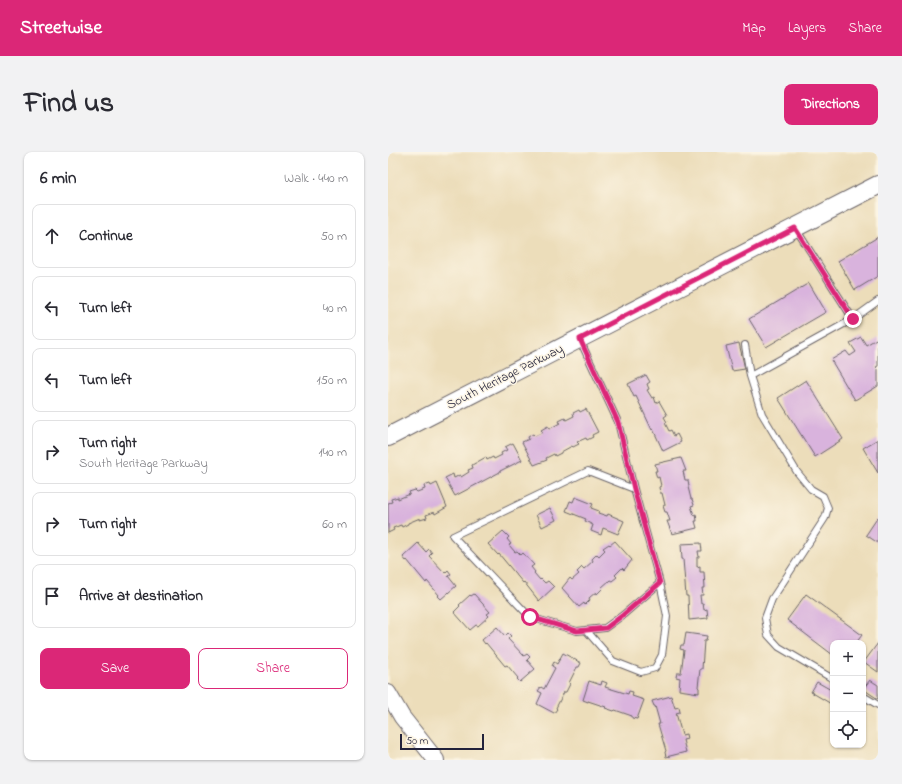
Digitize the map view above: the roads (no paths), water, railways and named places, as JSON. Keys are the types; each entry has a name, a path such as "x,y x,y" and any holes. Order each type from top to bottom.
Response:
{"main road":[{"name":"South Heritage Parkway","path":"388,437 878,185"}],"street":[{"path":"388,693 402,717 436,760"}],"lane":[{"path":"795,228 853,319"},
{"path":"750,376 853,319 878,301"},
{"path":"580,339 618,422 634,489 660,583 667,616 662,655 655,668 641,672 613,661 586,630"},
{"path":"745,345 750,376 762,414 797,472 811,489 823,496 828,508 825,518 772,599 765,618 768,635 779,647 830,677"},
{"path":"634,489 588,471 453,536 530,617 577,631 606,628 660,583"},
{"path":"866,698 878,705"}]}
